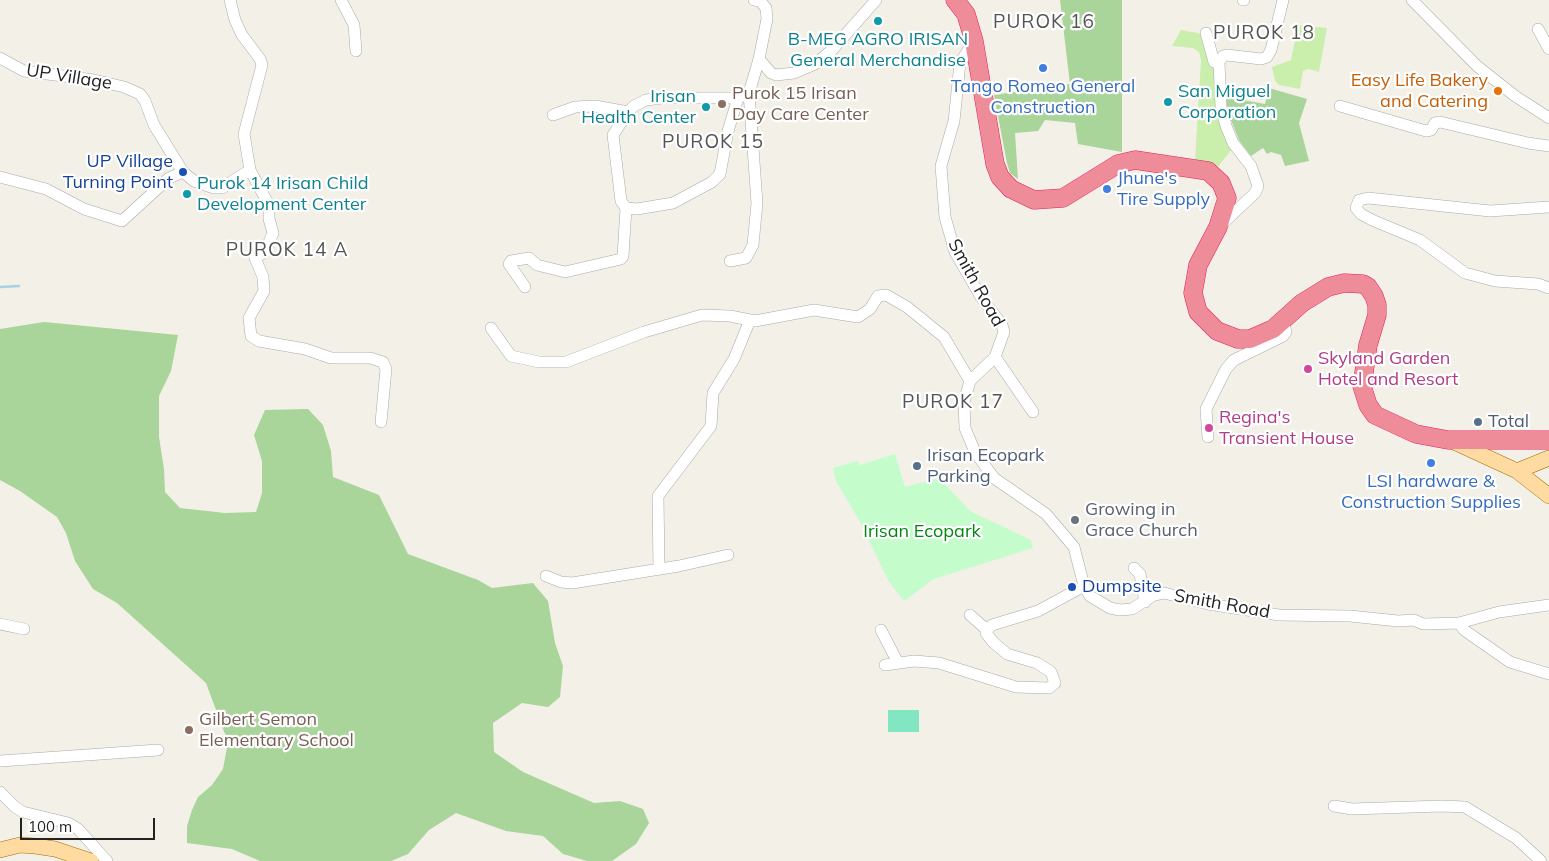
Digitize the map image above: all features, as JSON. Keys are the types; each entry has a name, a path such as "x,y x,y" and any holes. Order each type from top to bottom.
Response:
{"highway":[{"path":"955,0 966,14 974,41 995,164 1000,177 1011,189 1034,200 1051,201 1073,194 1118,164 1135,160 1208,171 1221,183 1227,198 1218,227 1198,265 1193,293 1198,312 1217,331 1238,339 1262,335 1283,321 1302,303 1328,287 1355,282 1368,287 1374,296 1376,315 1363,373 1362,386 1368,405 1375,415 1416,434 1448,440 1549,440"}],"main road":[{"path":"1448,440 1517,471 1549,496"},
{"path":"1517,471 1549,458"},
{"path":"0,850 20,845 35,846 54,849 91,861"}],"street":[{"path":"230,0 235,20 242,35 260,58 262,66 244,134 250,170 269,205 269,219 273,233 265,252 255,258 263,277 264,291 249,318 252,336 259,341 305,349 331,358 370,358 384,362 386,369 381,422"},
{"path":"341,0 354,25 356,51"},
{"path":"626,208 637,209 673,203 712,182 720,174 728,131 759,59 767,19 766,8 760,1 754,0"},
{"path":"759,59 770,73 776,75 794,73 815,64 832,50 876,0"},
{"path":"1218,227 1255,193 1258,186 1252,166 1233,143 1226,126 1221,107 1219,62 1223,56 1227,55 1267,57 1271,50 1283,0"},
{"path":"1412,0 1477,66 1515,96 1549,118"},
{"path":"1538,29 1549,49"},
{"path":"1206,33 1214,62 1219,62"},
{"name":"Smith Road","path":"970,381 995,357 1002,339 1002,325 973,284 949,237 945,217 941,166 954,121 960,63 974,41"},
{"name":"UP Village","path":"0,58 17,69 33,73 94,80 124,87 140,94 145,101 154,125 183,172 194,181 214,188 222,188 250,170"},
{"path":"525,288 509,264 511,261 529,258 537,265 565,272 620,260 623,256 626,208 621,201 613,135 628,112 646,100 744,96"},
{"path":"730,261 746,258 753,245 757,203 744,96"},
{"path":"553,114 574,107 595,106 628,112"},
{"path":"1340,106 1426,131 1431,130 1435,123 1440,122 1528,144 1549,146"},
{"path":"0,177 46,189 84,209 122,221 141,202 150,198 169,178 183,172"},
{"path":"1549,207 1490,211 1368,198 1356,203 1356,208 1361,214 1420,240 1465,273 1494,281 1531,283 1549,288"},
{"path":"491,328 511,356 525,360 552,362 577,358 683,319 720,315 750,320 764,320 790,313 814,310 858,317 870,310 878,296 886,295 907,307 944,337 970,381 963,413 965,428 975,452 994,478 1046,514 1077,553 1084,586 1038,611 992,625 987,630"},
{"path":"659,568 657,501 659,492 696,449 711,426 714,393 734,359 750,320"},
{"path":"1208,437 1206,410 1226,369 1234,360 1282,336 1286,332 1283,321"},
{"path":"995,357 1033,412"},
{"path":"546,576 561,582 572,583 679,566 728,555"},
{"path":"1134,568 1140,574 1144,602"},
{"name":"Smith Road","path":"1084,586 1090,596 1110,608 1126,610 1154,595 1164,594 1208,604 1292,616 1350,616 1398,621 1414,620 1423,624 1458,623 1499,612 1549,605"},
{"path":"885,665 914,661 939,663 1016,686 1050,688 1053,686 1055,680 1051,672 1037,663 1007,654 993,642 986,633 987,630 970,615"},
{"path":"1458,623 1464,630 1510,662 1549,674"},
{"path":"0,624 24,629"},
{"path":"881,630 898,663"},
{"path":"0,761 158,750"},
{"path":"0,792 15,808 23,812 68,823 78,829 107,861"},
{"path":"1334,806 1352,810 1442,806 1465,807 1516,838 1541,861"}],"green space":[{"path":"1060,0 1122,0 1122,152 1078,144 1075,123 1045,120 1038,131 1015,133 1018,179 1010,173 1007,163 994,95 1070,84"},
{"path":"1298,25 1327,28 1319,72 1308,69 1303,71 1300,89 1279,85 1275,81 1272,67 1291,60"},
{"path":"1181,30 1203,34 1216,77 1232,149 1217,168 1195,161 1201,60 1199,52 1193,48 1172,46"},
{"path":"1269,88 1307,99 1299,123 1309,161 1285,166 1281,155 1271,152 1267,154 1263,148 1251,156 1239,140 1227,110 1226,97 1265,104"},
{"path":"44,322 178,335 171,371 159,396 159,437 164,469 165,492 180,508 225,513 256,512 262,493 262,461 254,435 265,410 308,409 323,425 331,451 333,477 379,495 408,554 478,580 492,588 533,583 548,601 555,643 563,666 560,697 548,707 522,703 493,723 494,752 523,772 594,803 620,801 643,809 649,823 636,844 612,861 587,861 563,854 543,836 506,831 456,813 429,830 408,854 391,861 260,861 232,849 187,843 187,826 192,810 198,797 212,785 223,769 228,742 206,683 117,603 93,589 75,561 66,533 57,517 20,491 0,480 0,329"},
{"name":"Irisan Ecopark","path":"895,454 905,487 939,478 970,511 1031,540 1033,548 934,579 904,601 889,582 859,520 836,481 833,468 857,461 860,465"},
{"path":"888,710 919,710 919,732 888,732"}],"waterway":[{"path":"0,287 19,286"}],"place":[{"name":"B-MEG AGRO IRISAN General Merchandise","path":"878,21"},
{"name":"Tango Romeo General Construction","path":"1043,68"},
{"name":"Easy Life Bakery and Catering","path":"1498,91"},
{"name":"San Miguel Corporation","path":"1168,102"},
{"name":"Purok 15 Irisan Day Care Center","path":"722,104"},
{"name":"Irisan Health Center","path":"706,107"},
{"name":"UP Village Turning Point","path":"183,172"},
{"name":"Jhune's Tire Supply","path":"1107,189"},
{"name":"Purok 14 Irisan Child Development Center","path":"187,194"},
{"name":"Skyland Garden Hotel and Resort","path":"1308,369"},
{"name":"Total","path":"1478,422"},
{"name":"Regina's Transient House","path":"1209,428"},
{"name":"LSI hardware & Construction Supplies","path":"1431,463"},
{"name":"Irisan Ecopark Parking","path":"917,466"},
{"name":"Growing in Grace Church","path":"1075,520"},
{"name":"Dumpsite","path":"1072,587"},
{"name":"Gilbert Semon Elementary School","path":"189,730"}],"district":[{"name":"PUROK 16","path":"1044,22"},
{"name":"PUROK 18","path":"1264,33"},
{"name":"PUROK 15","path":"713,142"},
{"name":"PUROK 14 A","path":"287,250"},
{"name":"PUROK 17","path":"953,402"}]}
